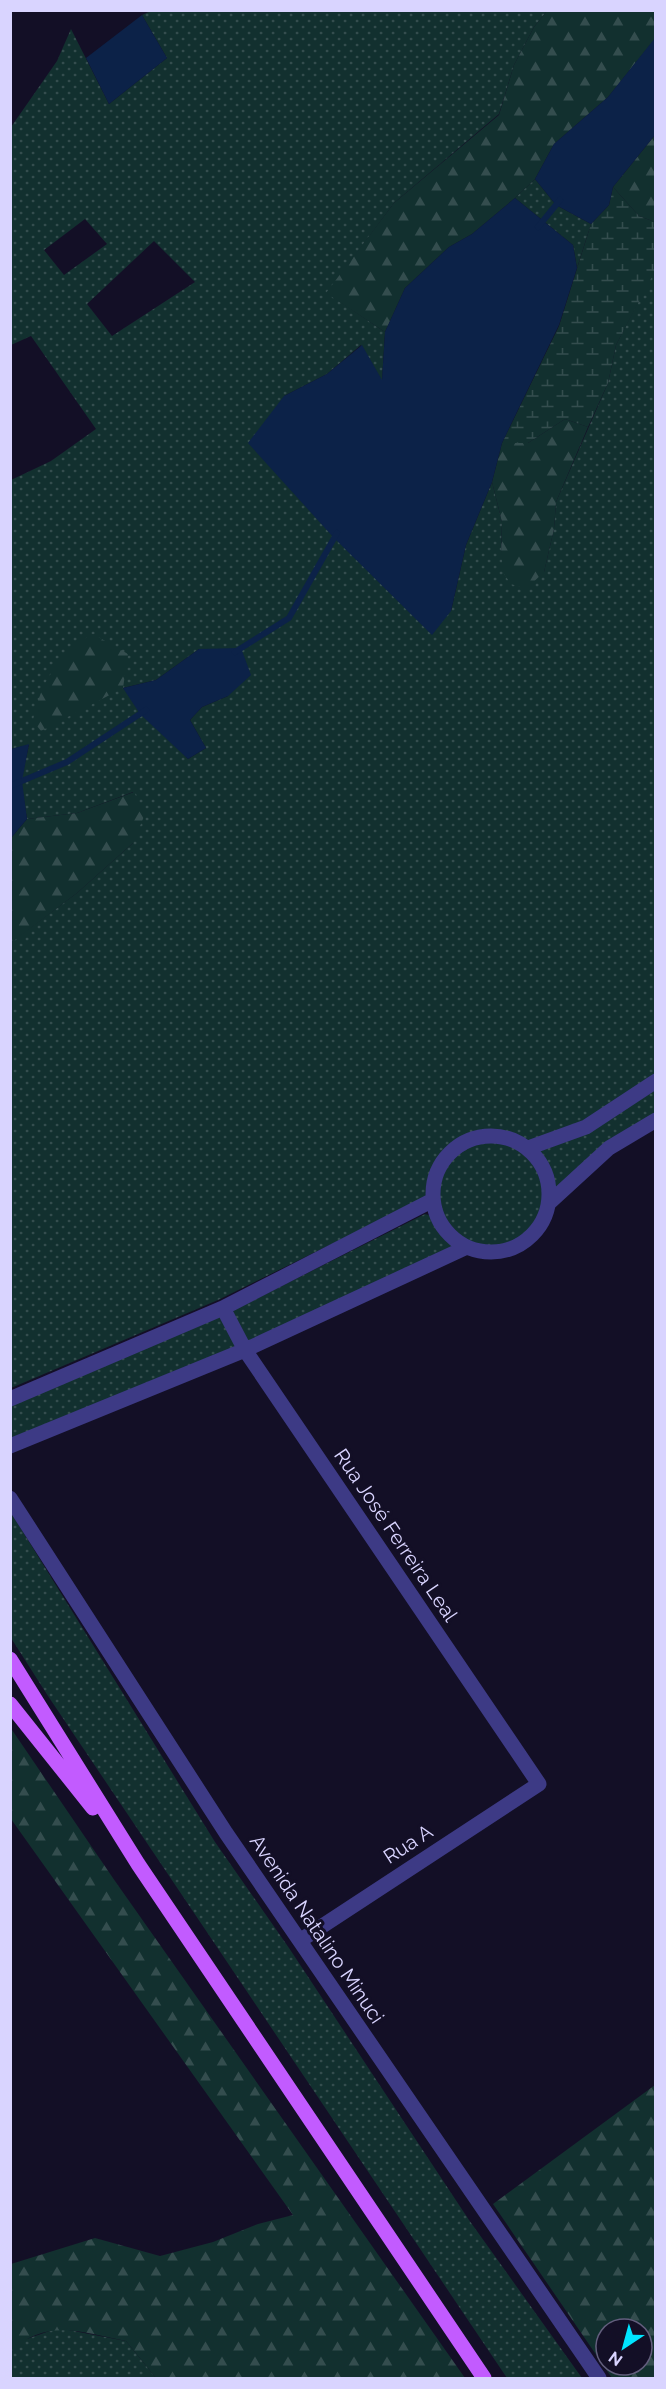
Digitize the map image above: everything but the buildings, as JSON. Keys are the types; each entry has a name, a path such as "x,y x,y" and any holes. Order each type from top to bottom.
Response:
{"main road":[{"path":"10,1659 138,1864 484,2379"},
{"path":"10,1704 138,1864"}],"street":[{"path":"528,1148 586,1126 656,1081"},
{"path":"549,1203 609,1148 656,1120"},
{"path":"492,1136 514,1140 528,1148 546,1173 549,1188 549,1203 537,1231 519,1245 498,1252 467,1247 444,1228 436,1215 433,1200 437,1170 456,1146 470,1139 492,1136"},
{"path":"10,1399 223,1308 433,1200"},
{"path":"10,1446 245,1350 467,1247"},
{"name":"Rua José Ferreira Leal","path":"223,1308 245,1350 539,1784"},
{"name":"Avenida Natalino Minuci","path":"10,1498 226,1833 301,1940 461,2181 599,2379"},
{"name":"Rua A","path":"301,1940 539,1784"}],"green space":[{"path":"151,11 547,11 534,27 514,65 499,114 394,203 327,293 385,332 382,381 361,345 327,374 284,396 451,611 466,545 492,482 502,522 501,554 544,572 554,529 556,502 608,383 616,345 655,269 655,1075 581,1123 528,1142 510,1134 492,1131 461,1138 448,1147 437,1161 430,1177 427,1197 218,1300 11,1388 10,943 77,893 133,843 133,792 77,813 27,819 21,781 29,745 11,749 11,480 51,461 96,429 31,336 11,345 11,127 57,61 71,29 109,104 167,58 142,15","holes":["85,219 107,244 64,275 44,250","154,241 195,282 112,336 87,304","199,649 228,696 202,707 190,720 206,748 188,759 123,688 156,680"]},
{"path":"547,11 655,11 654,40 608,97 554,144 535,179 472,234 449,247 405,288 385,332 326,293 394,203 499,115 514,65 534,27"},
{"path":"655,135 655,222 639,216 613,187"},
{"path":"535,179 556,205 591,224 577,268 573,245 515,198"},
{"path":"613,187 639,216 655,222 656,269 616,345 608,383 588,427 565,419 528,443 502,443 559,326 591,224 609,205"},
{"path":"565,419 588,427 556,502 554,529 544,572 526,589 511,584 504,574 501,554 502,522 492,482 502,443 528,443"},
{"path":"93,634 128,654 123,688 41,731 33,721 40,694 46,682 71,649"},
{"path":"134,792 145,814 133,843 77,893 11,943 11,838 27,819 77,813"},
{"path":"655,1084 655,1116 555,1192 552,1173 538,1151"},
{"path":"491,1141 511,1145 528,1157 540,1174 544,1194 540,1214 528,1231 511,1243 491,1247 471,1243 454,1231 442,1214 438,1194 442,1174 454,1157 471,1145"},
{"path":"425,1214 432,1216 441,1233 453,1245 452,1248 249,1345 232,1314 234,1310"},
{"path":"218,1315 224,1317 239,1345 11,1440 11,1405"},
{"path":"10,1511 215,1842 289,1948 469,2220 582,2378 507,2378 48,1696 11,1638"},
{"path":"10,1727 115,1881 465,2378 156,2378 126,2341 66,2330 37,2334 11,2352 11,2264 95,2238 160,2256 213,2242 258,2224 293,2215 11,1819"},
{"path":"655,2085 655,2378 611,2377 654,2377 654,2317 594,2317 594,2352 493,2204"},
{"path":"58,2328 126,2341 156,2378 11,2378 10,2352 21,2341"}],"water":[{"path":"142,15 167,58 109,104 86,58"},
{"path":"655,38 655,135 613,187 609,205 591,224 556,205 535,179 554,144 608,97"},
{"path":"515,198 573,245 577,268 559,325 502,443 492,482 466,545 451,611 432,635 334,538 248,443 284,396 327,374 362,345 382,380 385,332 405,288 449,247 472,234"},
{"path":"241,648 251,675 228,696 202,707 190,720 206,748 188,759 140,714 123,688 156,680 199,649"},
{"path":"29,744 22,781 27,819 11,838 11,749"}],"waterway":[{"path":"538,227 560,200"},
{"path":"235,652 289,618 337,533"},
{"path":"10,786 67,762 146,710"}]}
